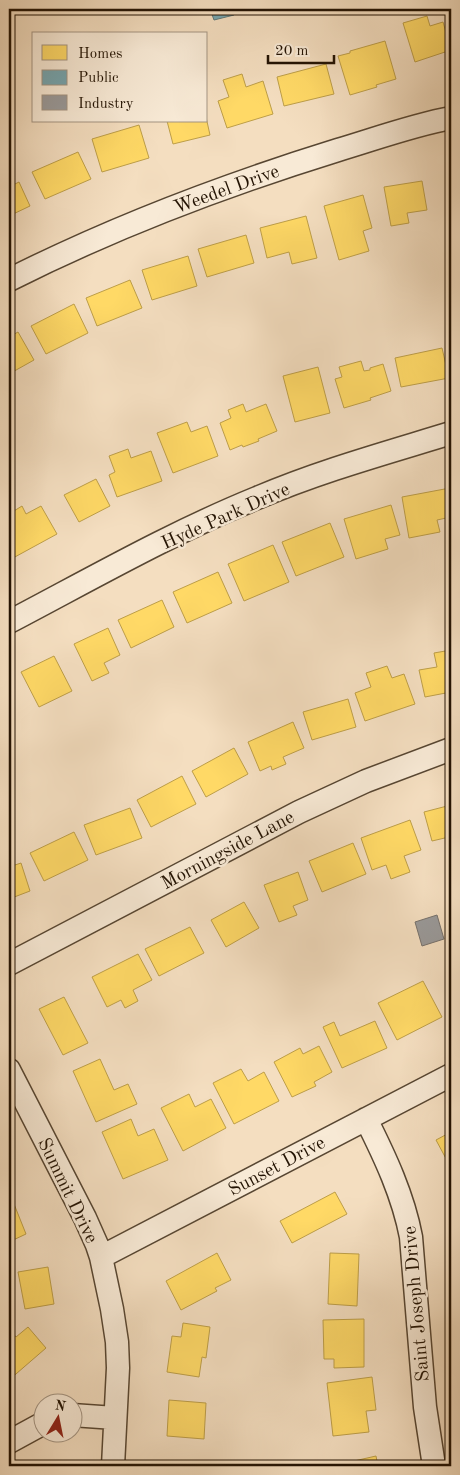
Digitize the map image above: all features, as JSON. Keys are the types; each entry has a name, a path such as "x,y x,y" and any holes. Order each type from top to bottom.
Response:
{"street":[{"name":"Weedel Drive","path":"9,280 112,232 243,181 289,165 438,120 451,118"},
{"name":"Hyde Park Drive","path":"9,622 183,532 251,500 314,475 451,432"},
{"name":"Morningside Lane","path":"9,964 299,812 375,777 451,749"},
{"name":"Summit Drive","path":"9,1070 85,1218 101,1257 117,1342 118,1368 113,1466"},
{"name":"Sunset Drive","path":"101,1257 451,1074"},
{"name":"Saint Joseph Drive","path":"366,1119 383,1153 407,1216 411,1237 425,1407 434,1466"},
{"path":"82,1416 116,1418"},
{"path":"9,1442 32,1429"}],"building: Homes":[{"path":"427,16 430,26 443,22 451,50 415,62 403,23"},
{"path":"385,41 396,79 350,95 338,56"},
{"path":"326,64 334,94 284,106 277,77"},
{"path":"242,74 246,87 263,81 273,114 227,128 218,101 229,97 223,80"},
{"path":"167,122 207,122 210,135 173,144"},
{"path":"139,125 149,158 102,172 92,139"},
{"path":"78,152 91,179 45,199 32,172"},
{"path":"422,181 427,210 407,213 409,223 391,226 384,187"},
{"path":"19,182 30,206 9,216 9,187"},
{"path":"363,195 372,228 363,231 369,251 339,260 324,206"},
{"path":"306,216 317,258 292,264 289,252 267,258 260,228"},
{"path":"246,235 254,263 207,277 198,249"},
{"path":"188,256 197,286 152,300 142,270"},
{"path":"130,280 142,308 97,326 86,298"},
{"path":"74,304 88,333 46,354 31,326"},
{"path":"18,332 34,360 9,374 9,337"},
{"path":"442,348 449,378 401,387 395,358"},
{"path":"361,361 364,371 383,364 391,391 370,398 371,400 344,408 335,379 342,377 339,367"},
{"path":"318,367 330,413 295,422 283,376"},
{"path":"243,404 246,412 266,404 277,431 258,439 259,441 230,450 220,423 231,418 228,410"},
{"path":"187,422 191,432 207,426 218,456 173,473 157,433"},
{"path":"128,449 131,458 151,451 162,481 117,497 109,475 115,472 109,456"},
{"path":"96,479 110,506 79,522 64,495"},
{"path":"450,488 451,517 437,520 440,532 409,538 402,497"},
{"path":"391,505 400,535 385,539 388,549 356,559 344,519"},
{"path":"22,506 26,514 41,506 57,534 13,558 9,551 9,514"},
{"path":"330,523 344,557 296,576 282,542"},
{"path":"273,545 289,582 244,601 228,564"},
{"path":"218,572 232,603 187,623 173,592"},
{"path":"162,600 174,627 131,648 118,620"},
{"path":"108,628 120,655 104,663 109,673 92,681 74,644"},
{"path":"451,650 451,692 425,697 419,670 437,667 434,653"},
{"path":"54,656 72,691 39,707 21,672"},
{"path":"387,666 392,678 404,674 415,704 365,721 355,693 371,687 366,673"},
{"path":"348,699 356,727 312,740 303,712"},
{"path":"293,722 304,748 283,757 286,764 272,770 271,766 260,771 248,742"},
{"path":"234,748 248,774 206,797 192,771"},
{"path":"182,776 196,804 151,827 137,800"},
{"path":"451,805 451,845 449,837 432,841 424,812"},
{"path":"130,808 142,838 96,855 84,825"},
{"path":"410,820 421,850 404,856 410,872 391,879 386,865 372,870 361,838"},
{"path":"74,832 88,860 44,881 30,853"},
{"path":"353,843 366,874 322,892 309,861"},
{"path":"21,863 30,891 9,899 9,867"},
{"path":"298,872 308,900 293,906 297,915 279,922 264,885"},
{"path":"244,902 259,928 226,947 211,920"},
{"path":"190,927 204,953 159,976 145,949"},
{"path":"138,954 152,980 133,990 138,1001 125,1008 121,1000 107,1007 92,977"},
{"path":"423,981 442,1017 397,1040 378,1003"},
{"path":"64,997 88,1043 63,1055 39,1009"},
{"path":"375,1021 387,1048 342,1068 323,1027 334,1022 340,1036"},
{"path":"319,1046 332,1072 314,1082 316,1086 292,1097 274,1062 300,1048 303,1054"},
{"path":"100,1059 114,1090 128,1084 137,1104 96,1122 73,1071"},
{"path":"241,1069 248,1081 264,1072 279,1101 234,1124 213,1083"},
{"path":"189,1094 195,1107 211,1099 226,1128 183,1151 161,1108"},
{"path":"131,1119 138,1136 154,1129 168,1160 123,1179 102,1132"},
{"path":"451,1132 451,1166 450,1166 436,1140"},
{"path":"335,1192 347,1214 292,1243 280,1221"},
{"path":"12,1199 26,1234 9,1242 9,1201"},
{"path":"217,1253 231,1280 215,1288 217,1291 181,1310 166,1281"},
{"path":"330,1253 359,1254 357,1306 328,1304"},
{"path":"48,1267 54,1304 25,1309 18,1272"},
{"path":"364,1319 364,1367 334,1368 334,1359 324,1359 323,1320"},
{"path":"183,1323 210,1327 206,1358 202,1357 199,1377 167,1372 172,1336 181,1337"},
{"path":"28,1327 46,1348 9,1380 9,1328 16,1337"},
{"path":"372,1377 376,1410 366,1411 369,1432 333,1436 327,1383"},
{"path":"169,1400 206,1403 204,1439 167,1436"},
{"path":"376,1456 378,1466 332,1466"}],"building: Public":[{"path":"210,9 233,9 234,15 214,20"}],"building: Industry":[{"path":"437,915 444,939 422,946 415,922"}]}
